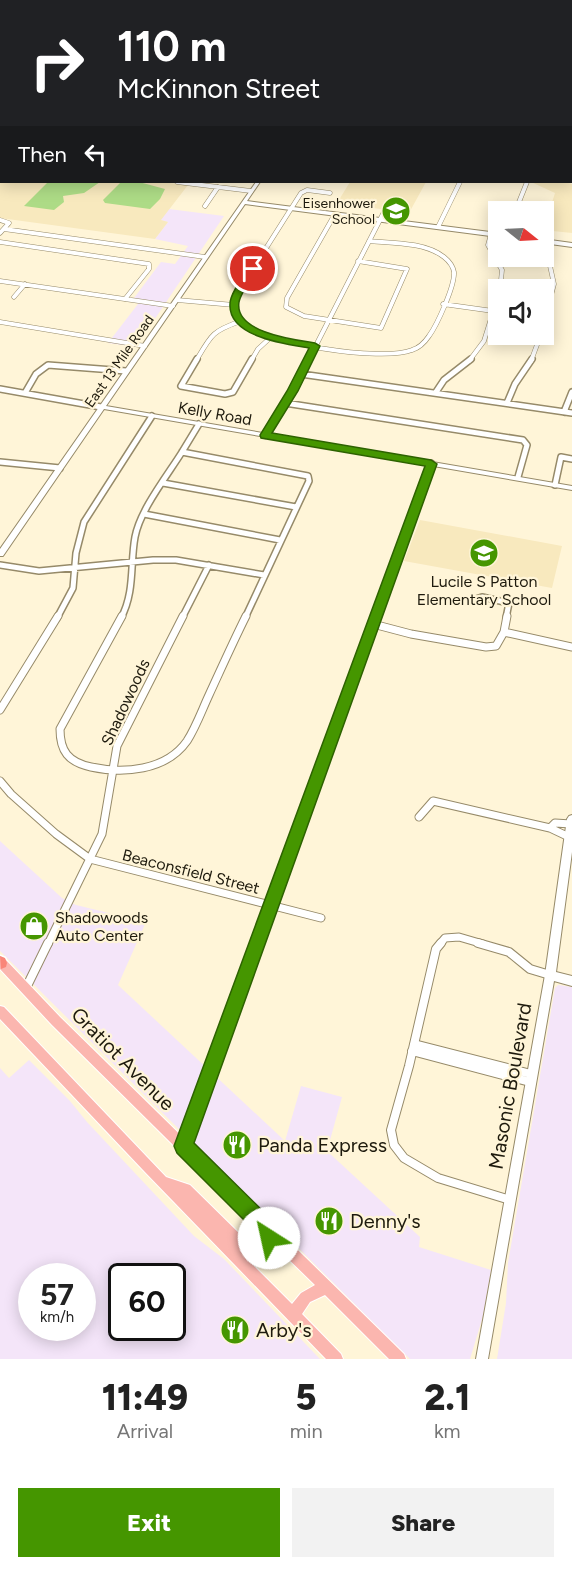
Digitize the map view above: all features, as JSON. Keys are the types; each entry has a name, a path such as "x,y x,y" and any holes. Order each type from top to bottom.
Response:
{"main road":[{"name":"East 13 Mile Road","path":"0,554 102,407"},
{"name":"Gratiot Avenue","path":"0,962 56,1021 399,1359"},
{"path":"0,1011 336,1359"},
{"path":"163,1182 186,1189 252,1253 262,1252 266,1248 269,1242 268,1230"},
{"path":"294,1317 296,1309 304,1298 327,1288"}],"street":[{"path":"185,183 251,191"},
{"path":"205,206 223,183"},
{"name":"East 13 Mile Road","path":"102,407 257,183"},
{"path":"438,227 460,183"},
{"path":"519,201 527,183"},
{"path":"330,193 302,191 239,290 234,305 241,321 270,338 315,346 372,354 394,354 414,350 426,341 455,271 452,263 442,255 420,248 369,241"},
{"path":"243,202 488,234"},
{"path":"265,435 301,374 385,210"},
{"path":"335,214 287,298 285,304 288,310 298,315 381,328 407,268 358,261"},
{"path":"0,220 9,222 2,231"},
{"path":"2,231 206,257"},
{"path":"0,242 149,264 149,269 125,299"},
{"path":"554,242 572,244"},
{"path":"0,281 172,306"},
{"path":"14,297 25,284"},
{"path":"177,300 234,305"},
{"path":"442,304 488,310"},
{"path":"241,321 221,328 211,335 181,386 231,394 258,349 270,338"},
{"path":"0,322 145,346"},
{"path":"436,392 444,377 466,364 480,350 488,326"},
{"path":"507,403 515,384 534,356 538,345"},
{"path":"25,393 36,374 48,365 126,371"},
{"path":"301,374 572,413"},
{"path":"0,389 102,407"},
{"path":"564,411 572,392"},
{"path":"285,403 526,442 519,477"},
{"name":"Kelly Road","path":"102,407 519,477 572,488"},
{"path":"0,710 68,600 73,588 79,536 88,513 152,416"},
{"path":"181,452 308,476 309,481 200,714 181,748 164,760 143,768 112,770 90,767 73,760 62,749 59,735 62,722 126,608 131,591 135,537 144,514 181,452 199,424"},
{"path":"555,485 561,457 572,459"},
{"path":"0,462 60,468"},
{"path":"184,1146 431,464"},
{"path":"163,483 296,507"},
{"path":"144,514 280,540"},
{"path":"0,565 39,571 134,561 176,560 264,575"},
{"name":"Shadowoods","path":"26,988 104,829 117,746 209,565"},
{"path":"373,624 411,634 489,647 498,645 504,632 509,603 482,597 473,600"},
{"path":"504,632 572,647"},
{"path":"0,781 11,794 56,834 90,859"},
{"path":"418,817 433,801 550,828 569,837"},
{"path":"550,828 555,823 572,821"},
{"name":"Masonic Boulevard","path":"483,1359 550,975 572,821"},
{"name":"Beaconsfield Street","path":"90,859 321,918"},
{"path":"510,1200 425,1173 413,1165 391,1139 391,1130 436,950 445,938 459,937 501,949 515,956 530,969 572,981"},
{"path":"413,1047 531,1078"}],"shaded area":[{"path":"0,183 169,183 188,185 161,220 168,222 155,239 0,218"},
{"path":"349,183 425,183 409,213 337,203"},
{"path":"533,183 572,184 572,233 554,231 552,201 555,193"},
{"path":"169,209 224,216 136,347 108,343 138,304 134,298 161,262 175,264 188,246 155,239 168,222 160,220"},
{"name":"Lucile S Patton Elementary School","path":"420,520 562,546 552,588 404,561"},
{"path":"0,841 62,898 76,905 146,922 118,985 285,1141 301,1086 342,1097 327,1151 420,1237 419,1247 491,1270 483,1316 470,1359 410,1359 0,951"},
{"path":"558,985 572,987 572,1359 497,1359 506,1303 508,1263 555,988"},
{"path":"29,1060 70,1101 194,1236 224,1259 320,1359 0,1359 0,1068 9,1078"}],"green space":[{"path":"47,183 99,183 84,193 63,196 64,202 54,210 24,206"},
{"path":"120,183 143,183 165,189 160,199 150,209 105,203 103,200"}],"place":[{"name":"Eisenhower School","path":"396,211"},
{"name":"Lucile S Patton Elementary School","path":"484,553"},
{"name":"Shadowoods Auto Center","path":"34,926"},
{"name":"Panda Express","path":"237,1145"},
{"name":"Denny's","path":"329,1221"},
{"name":"Arby's","path":"235,1330"}],"route":[{"path":"253,269 234,302 237,316 241,321 270,338 315,346 292,391 265,435 431,464 184,1146 268,1230 269,1238"}]}
